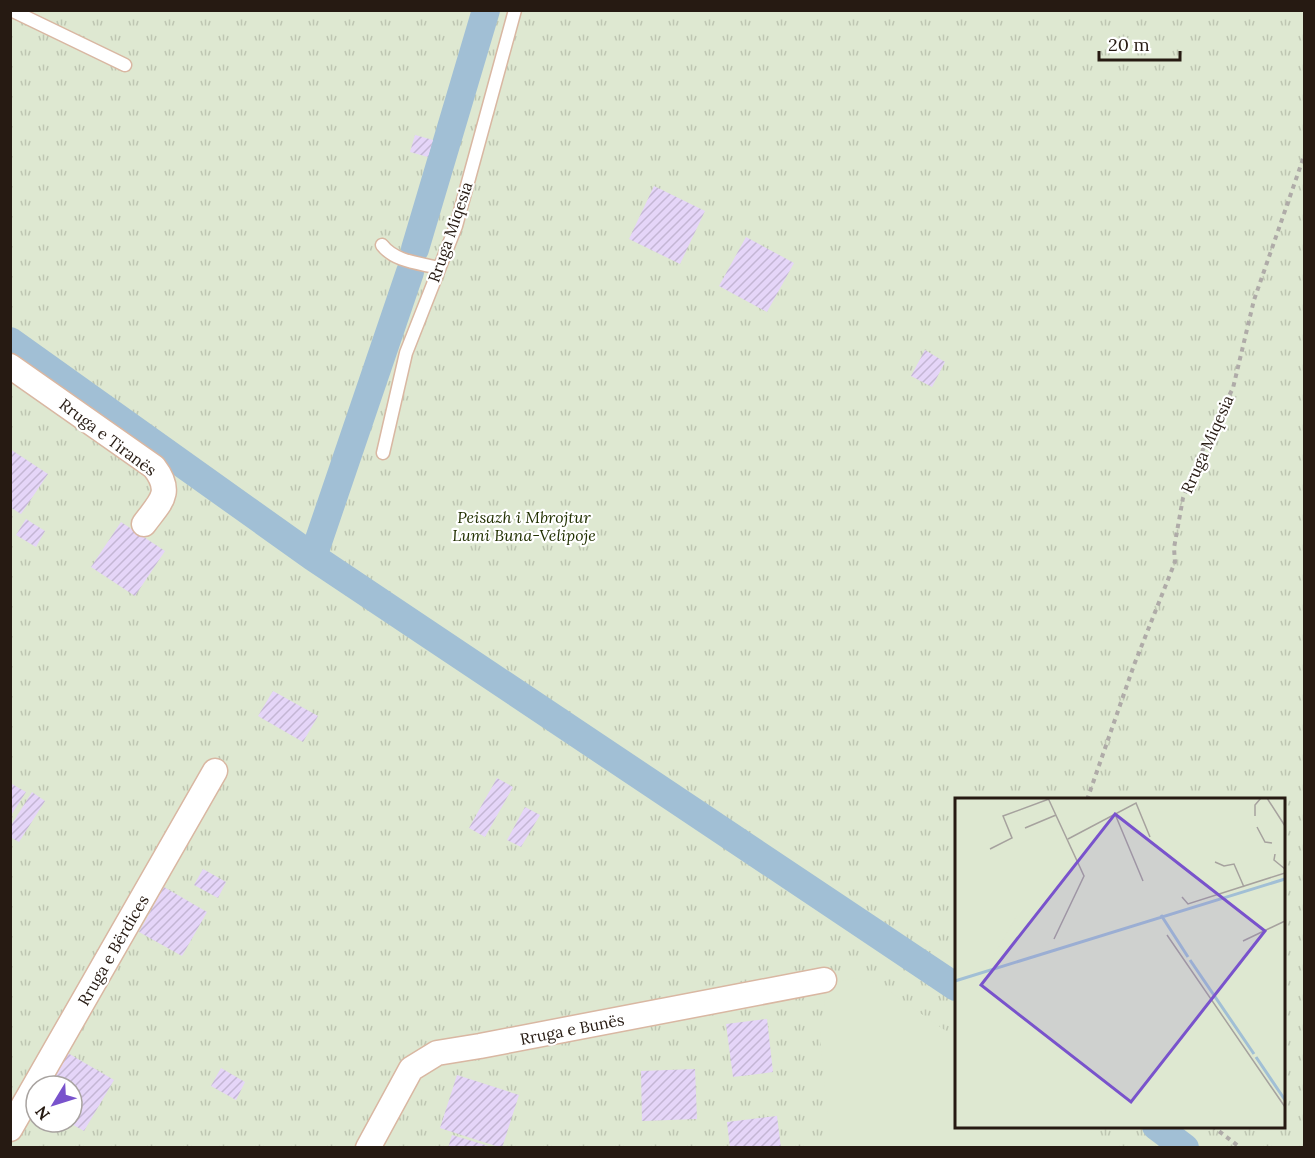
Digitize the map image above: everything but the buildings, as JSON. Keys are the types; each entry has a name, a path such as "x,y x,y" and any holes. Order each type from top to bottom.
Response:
{"street":[{"name":"Rruga e Tiranës","path":"10,366 154,467 165,486 162,499 144,524"},
{"name":"Rruga e Bërdices","path":"10,1129 215,771"},
{"name":"Rruga e Bunës","path":"368,1148 411,1069 437,1053 824,980"}],"lane":[{"path":"11,10 125,65"},
{"name":"Rruga Miqesia","path":"383,453 406,352 456,226 515,10"},
{"path":"382,245 388,254 439,268"}],"path":[{"name":"Rruga Miqesia","path":"1089,798 1134,664 1174,562 1174,548 1183,498 1209,435 1233,388 1254,300 1305,156"},
{"path":"1215,1128 1241,1148"}],"green space":[{"name":"Peisazh i Mbrojtur Lumi Buna-Velipoje","path":"10,11 1304,11 1304,1147 11,1147"},
{"path":"857,978 877,983 955,1037 955,1128 1086,1128 1115,1147 831,1147 820,1038 827,984"}],"waterway":[{"path":"415,249 486,10"},
{"path":"313,557 410,272"},
{"path":"10,341 313,557 955,986"},
{"path":"1159,1128 1185,1148"}]}
